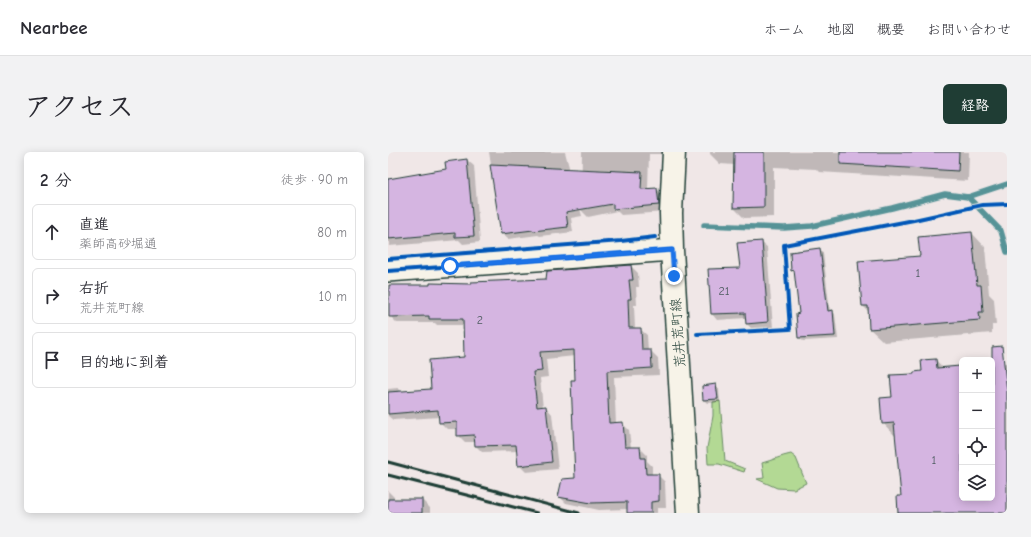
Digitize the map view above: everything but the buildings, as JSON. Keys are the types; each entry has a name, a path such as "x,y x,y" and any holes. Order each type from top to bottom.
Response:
{"main road":[{"name":"荒井荒町線","path":"674,152 671,214 672,250 688,513"}],"street":[{"path":"388,271 672,250"}],"green space":[{"path":"720,401 725,461 745,469 744,472 719,464 708,464 707,448 713,416 713,402"},
{"path":"791,454 796,458 806,483 794,489 777,488 757,479 764,478 762,463"}],"waterway":[{"path":"704,225 784,228 812,226 892,208 945,194 968,197 1007,184"},
{"path":"968,197 1001,231 1007,252"}],"railway":[{"path":"388,462 579,513"},
{"path":"388,475 537,513"}],"cycle path":[{"path":"697,334 790,329 784,245 914,220 982,205 1007,204"},
{"path":"388,259 655,237"},
{"path":"388,271 672,250"}],"route":[{"path":"450,266 672,250 674,276"}]}
